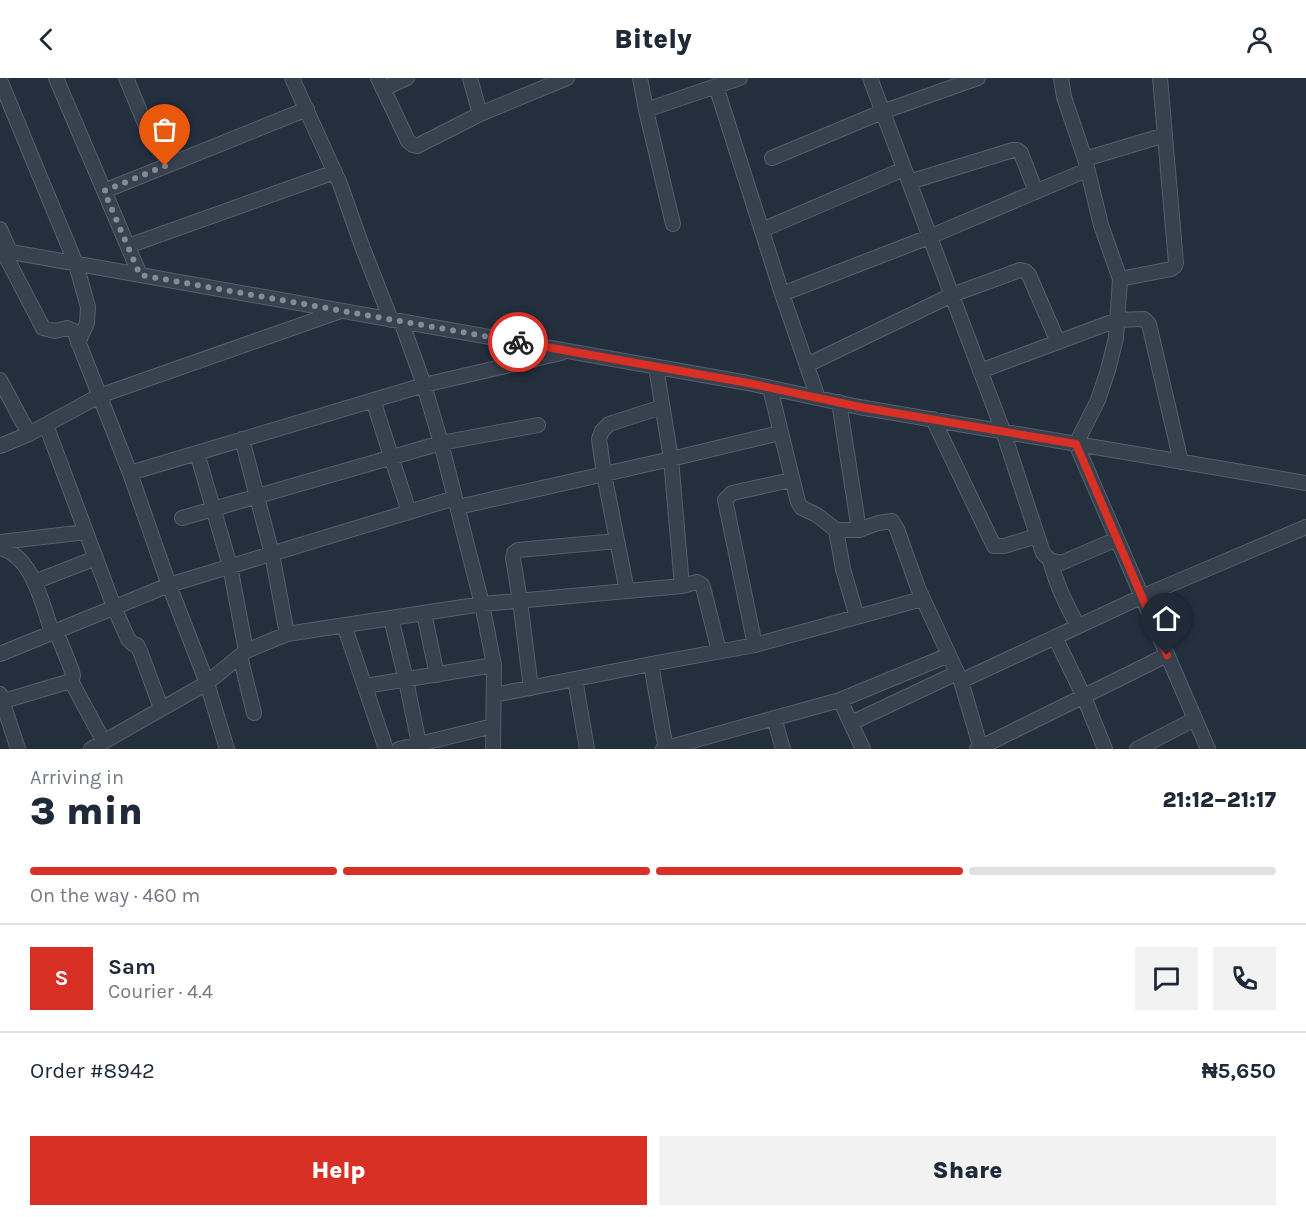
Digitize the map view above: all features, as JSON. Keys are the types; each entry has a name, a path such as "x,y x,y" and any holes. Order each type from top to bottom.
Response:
{"street":[{"path":"56,78 140,275"},
{"path":"126,78 149,133"},
{"path":"292,78 335,172 362,246 423,385 441,443 482,604 494,665 494,749"},
{"path":"407,78 381,83 408,141 417,146 532,85 567,78"},
{"path":"470,78 480,114"},
{"path":"640,78 673,224"},
{"path":"646,110 721,82 740,78"},
{"path":"870,78 1003,431 1043,553 1050,560 1061,563 1117,539"},
{"path":"772,158 882,112 978,78"},
{"path":"1061,78 1064,97 1086,165 1101,225 1120,279 1116,338 1108,370 1098,400 1076,444 1208,749"},
{"path":"1120,279 1171,269 1176,263 1160,78"},
{"path":"0,80 76,264 88,307 87,323 78,343"},
{"path":"721,82 762,230 818,398"},
{"path":"104,191 307,109"},
{"path":"782,294 929,237 1035,192 1086,165 1165,135"},
{"path":"762,230 906,175 1012,150 1021,153 1035,192"},
{"path":"128,246 335,172"},
{"path":"0,229 4,251 43,328 54,331 67,328 74,331 130,473 169,585 207,683 227,749"},
{"path":"4,251 569,351 933,419 1306,483"},
{"path":"807,365 952,295 1020,270 1029,275 1058,342"},
{"path":"0,446 29,434 99,396 340,311"},
{"path":"980,371 1117,320 1147,320 1181,462"},
{"path":"130,473 423,385 569,351"},
{"path":"656,367 671,459 682,586"},
{"path":"0,380 29,434"},
{"path":"770,388 791,480 802,508 836,530 859,530 892,521 897,529 922,599 959,677 980,748 1167,655"},
{"path":"373,400 409,512"},
{"path":"839,402 859,530"},
{"path":"627,591 599,439 609,424 662,406"},
{"path":"933,419 994,546 1004,546 1037,536"},
{"path":"46,425 114,607 128,639 137,645 140,651 161,708"},
{"path":"182,518 441,443 538,425"},
{"path":"0,654 169,585 409,512 604,474 780,433"},
{"path":"242,439 272,554 287,634"},
{"path":"197,453 230,566 254,713"},
{"path":"755,645 725,500 732,493 791,480"},
{"path":"851,723 1306,527"},
{"path":"836,530 843,569 857,617"},
{"path":"0,542 86,532"},
{"path":"531,688 514,553 518,550 617,541"},
{"path":"0,548 8,550 23,561 32,576 73,676 70,681 1,699 18,749"},
{"path":"34,582 96,558"},
{"path":"1050,560 1056,582 1078,626"},
{"path":"91,749 207,683 243,654 287,634 344,625 482,604 682,586 697,582 702,585 719,651"},
{"path":"494,695 755,645 922,599"},
{"path":"424,613 437,675"},
{"path":"391,618 418,744"},
{"path":"344,625 386,749"},
{"path":"1055,637 1084,697 1105,749"},
{"path":"651,664 665,749 840,700 948,655"},
{"path":"365,686 494,665"},
{"path":"574,679 587,749"},
{"path":"70,681 104,742"},
{"path":"840,700 863,749"},
{"path":"774,718 783,749"},
{"path":"1137,749 1195,719"},
{"path":"399,749 493,726"}],"way so far":[{"path":"165,166 104,191 140,275 518,342"}],"route":[{"path":"518,342 748,383 860,407 1076,444 1167,655"}]}
